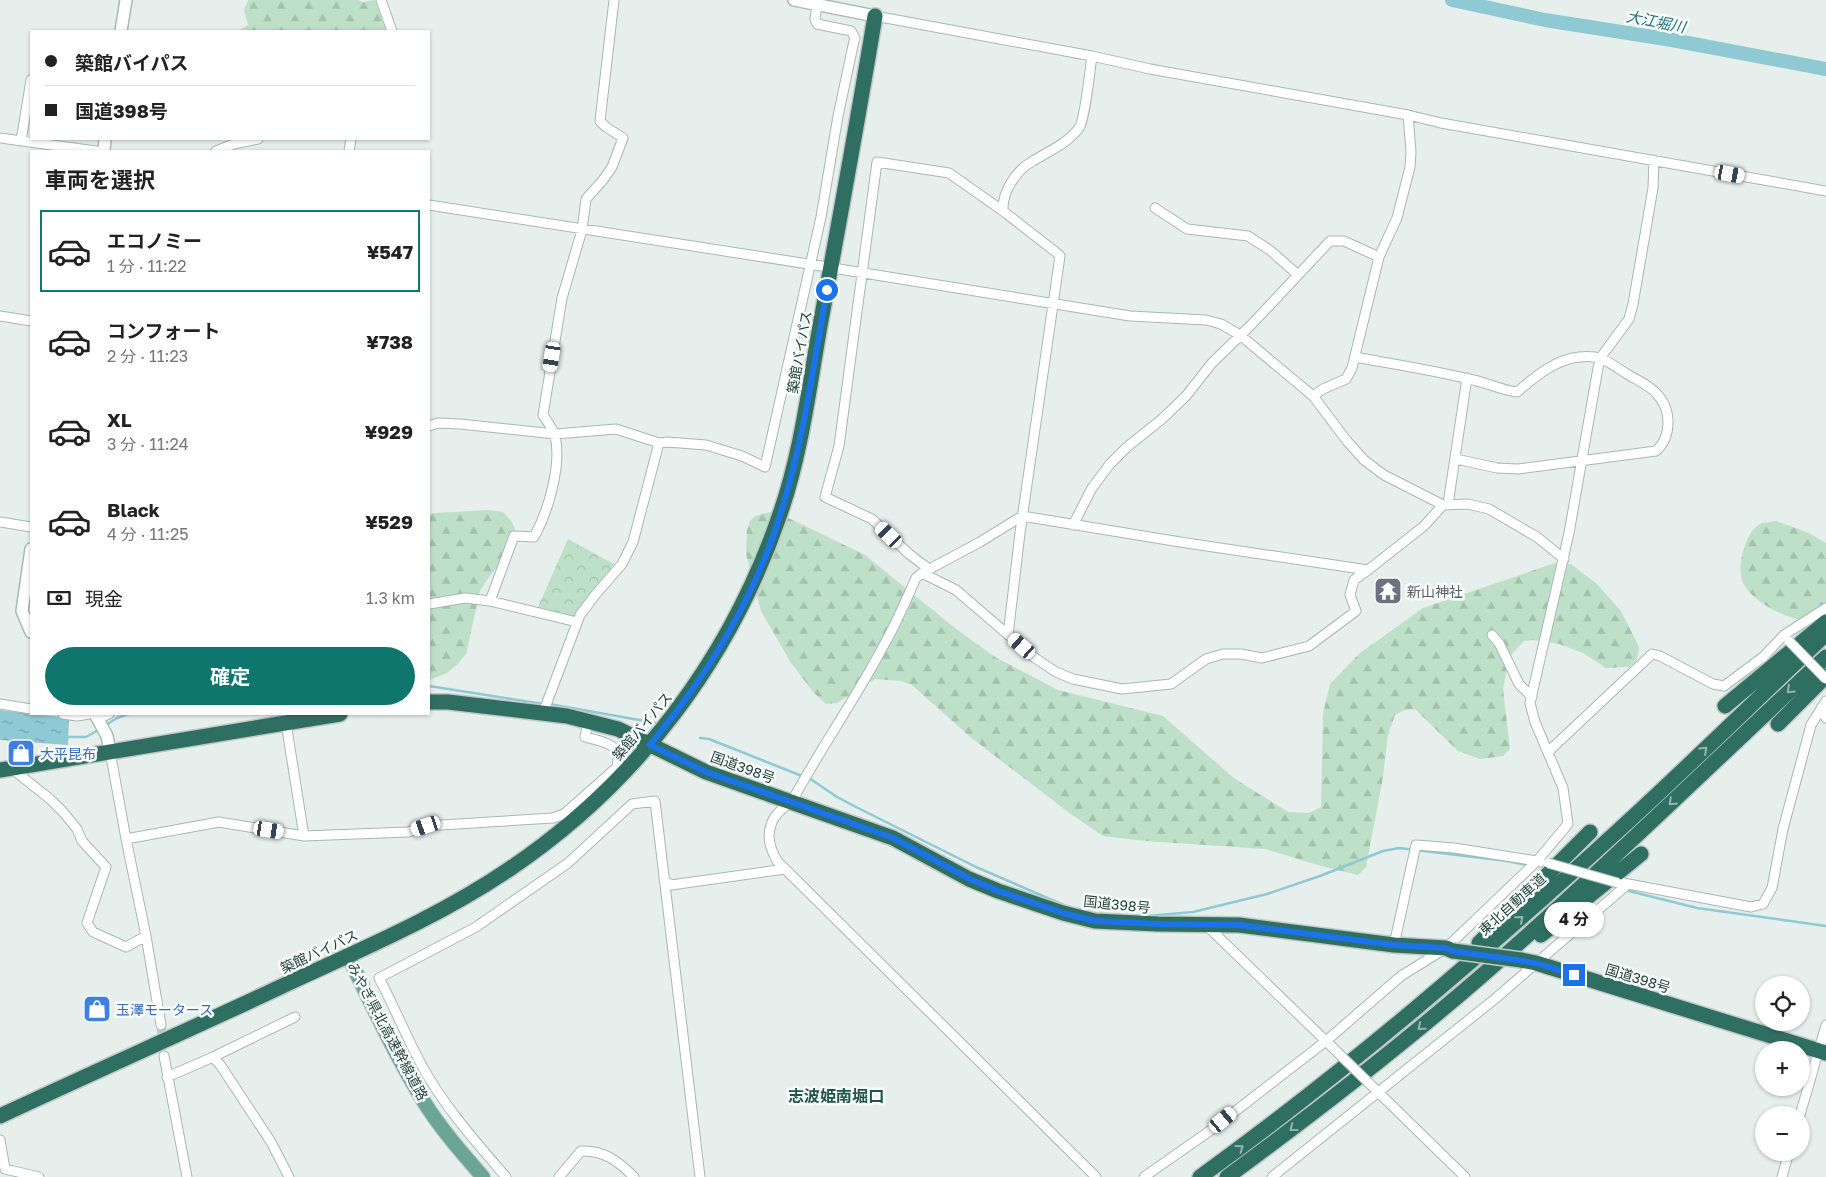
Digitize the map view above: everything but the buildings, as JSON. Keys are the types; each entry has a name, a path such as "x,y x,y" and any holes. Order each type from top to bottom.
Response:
{"highway":[{"name":"築館バイパス","path":"0,1116 348,956 443,908 509,870 545,844 578,818 650,745 686,699 724,640 750,591 782,510 804,416 875,16"},
{"path":"1725,706 1826,622"},
{"name":"東北自動車道","path":"1200,1177 1262,1132 1412,1012 1505,932 1622,827 1826,634"},
{"path":"1228,1177 1367,1071 1439,1012 1631,841 1826,657"},
{"path":"1778,724 1826,678"},
{"name":"国道398号","path":"430,702 543,709 618,729 706,772 893,838 970,879 998,891 1063,913 1095,921 1206,926 1239,925 1521,960 1536,963 1823,1052"},
{"path":"5,769 108,744 286,723 334,715"},
{"path":"1412,1012 1590,832"},
{"path":"1439,1012 1484,980 1641,854"}],"main road":[{"name":"みやぎ県北高速幹線道路","path":"348,956 387,1036 425,1103 483,1177"}],"street":[{"path":"121,30 126,0"},
{"path":"381,0 392,30"},
{"path":"490,601 514,536 534,537 553,489 556,454 555,434 543,415 562,298 582,230 586,200 612,167 623,138 600,121 614,0"},
{"path":"794,0 1092,56 1150,69 1408,115 1441,123 1826,191"},
{"path":"430,426 438,423 460,424 555,434 616,429 659,443 706,445 742,456 765,467 821,217 838,116 855,38 849,30 817,24 815,19 817,5"},
{"path":"1003,212 1006,194 1022,170 1032,161 1058,147 1081,125 1092,56"},
{"path":"21,141 30,86"},
{"path":"1313,396 1323,389 1346,379 1352,368 1379,257 1397,218 1410,167 1411,152 1408,115"},
{"path":"0,138 88,150"},
{"path":"219,150 253,140"},
{"path":"1144,1177 1329,1044 1401,976 1450,950 1533,865 1568,824 1563,788 1549,751 1535,722 1530,703 1564,559 1583,461 1588,416 1601,357 1629,319 1633,304 1653,188 1654,160"},
{"path":"1008,635 1022,516 1060,256 949,173 877,162 839,446 825,497 872,519 925,571 956,590 1008,635 1035,658 1056,672 1072,679 1122,689 1171,684 1206,659 1223,654 1241,654 1262,658 1309,646 1356,612 1350,594 1354,580 1424,526 1446,504 1456,460 1467,378"},
{"path":"430,205 821,266"},
{"path":"1154,208 1187,229 1248,236 1271,251 1298,274"},
{"path":"1073,525 1092,488 1110,464 1186,396 1202,374 1330,241 1344,241 1379,257"},
{"path":"839,269 1130,316 1206,320 1221,324 1240,335 1313,396 1364,460 1384,475 1446,504 1468,504 1489,509 1536,537 1564,559"},
{"path":"0,316 30,321"},
{"path":"1355,357 1467,378 1502,390 1517,392 1545,369 1562,360 1578,357 1601,357 1655,392 1665,408 1668,418 1667,433 1663,444 1656,451 1518,469 1497,468 1456,460"},
{"path":"543,709 580,615 622,564 633,542 659,443"},
{"path":"1096,1177 777,861 770,846 769,834 772,822 778,811 792,802 886,643 916,578 1022,516 1368,570"},
{"path":"0,522 30,527"},
{"path":"30,557 22,611 30,630"},
{"path":"430,604 465,598 490,601 577,622"},
{"path":"1549,751 1652,654 1660,656 1713,684 1724,686 1826,608"},
{"path":"1492,635 1500,643 1519,684 1532,697"},
{"path":"1787,638 1826,678"},
{"path":"0,704 30,709"},
{"path":"1823,704 1826,718"},
{"path":"1394,945 1416,845 1454,848 1533,865 1548,863 1618,882 1751,907 1763,904 1772,888 1783,829 1805,743 1811,725 1823,704"},
{"path":"70,715 95,717 108,744 146,936 161,1025"},
{"path":"126,839 219,822 304,836 408,832 426,826 553,818 564,814 617,767 619,757 615,747 586,736 588,721"},
{"path":"286,723 304,836"},
{"path":"5,769 50,798 77,829 82,841 106,867 87,923 93,932 126,947 146,936"},
{"path":"506,1177 466,1131 421,1064 379,978 476,927 568,863 632,804 655,801 700,1177"},
{"path":"664,880 671,885 785,869"},
{"path":"1272,1177 1377,1091 1496,998 1628,884"},
{"path":"1206,926 1465,1177"},
{"path":"167,1076 213,1058 296,1017"},
{"path":"1803,1106 1823,1052 1826,1025"},
{"path":"164,1056 187,1177"},
{"path":"213,1058 221,1066 271,1142 286,1175"},
{"path":"0,1140 5,1169 39,1177"},
{"path":"559,1177 581,1151 594,1151 620,1162 634,1177"},
{"path":"1782,1177 1786,1161"}],"green space":[{"path":"248,0 358,0 363,2 375,0 386,30 240,30 248,25 244,10"},
{"path":"490,510 503,512 512,522 518,537 507,556 480,591 466,654 447,673 430,680 430,515"},
{"path":"774,511 865,555 955,628 995,657 1058,690 1163,716 1235,779 1288,812 1309,813 1321,807 1323,714 1330,684 1360,653 1423,608 1555,563 1571,564 1597,584 1621,611 1639,647 1637,660 1629,667 1606,668 1583,653 1559,644 1533,640 1524,641 1509,657 1503,689 1510,749 1503,756 1480,759 1458,751 1415,709 1405,710 1395,715 1388,735 1382,783 1366,867 1358,875 1265,849 1145,841 1103,836 1068,812 969,736 912,685 901,681 875,679 837,703 826,704 814,693 791,663 761,611 746,554 747,530 750,521 755,516"},
{"path":"1776,521 1809,533 1826,543 1826,615 1817,620 1796,619 1764,605 1755,598 1743,583 1741,560 1750,534 1760,524"},
{"path":"568,539 614,564 574,617 538,607"}],"water":[{"path":"0,710 30,713 30,715 69,718 68,745 0,740"}],"waterway":[{"name":"大江堀川","path":"1452,0 1545,20 1672,40 1826,69"},
{"path":"430,686 543,704"},
{"path":"549,704 656,723"},
{"path":"104,726 125,715"},
{"path":"65,737 86,737 100,729"},
{"path":"700,738 709,739 812,780 837,797 976,867 1066,906"},
{"path":"1147,916 1193,912 1267,894 1320,876 1383,851 1399,848 1528,865"},
{"path":"1625,890 1697,908 1826,926"}],"tunnel":[{"path":"161,1025 164,1056"}],"place":[{"name":"新山神社","path":"1388,591"},
{"name":"大平昆布","path":"21,753"},
{"name":"玉澤モータース","path":"97,1009"}],"district":[{"name":"志波姫南堀口","path":"836,1096"}],"route":[{"path":"827,290 798,449 782,510 763,560 750,591 720,647 686,699 650,745 706,772 737,781 893,838 970,879 998,891 1063,913 1095,921 1206,926 1239,925 1394,945 1446,948 1453,951 1536,963 1574,975"}]}
